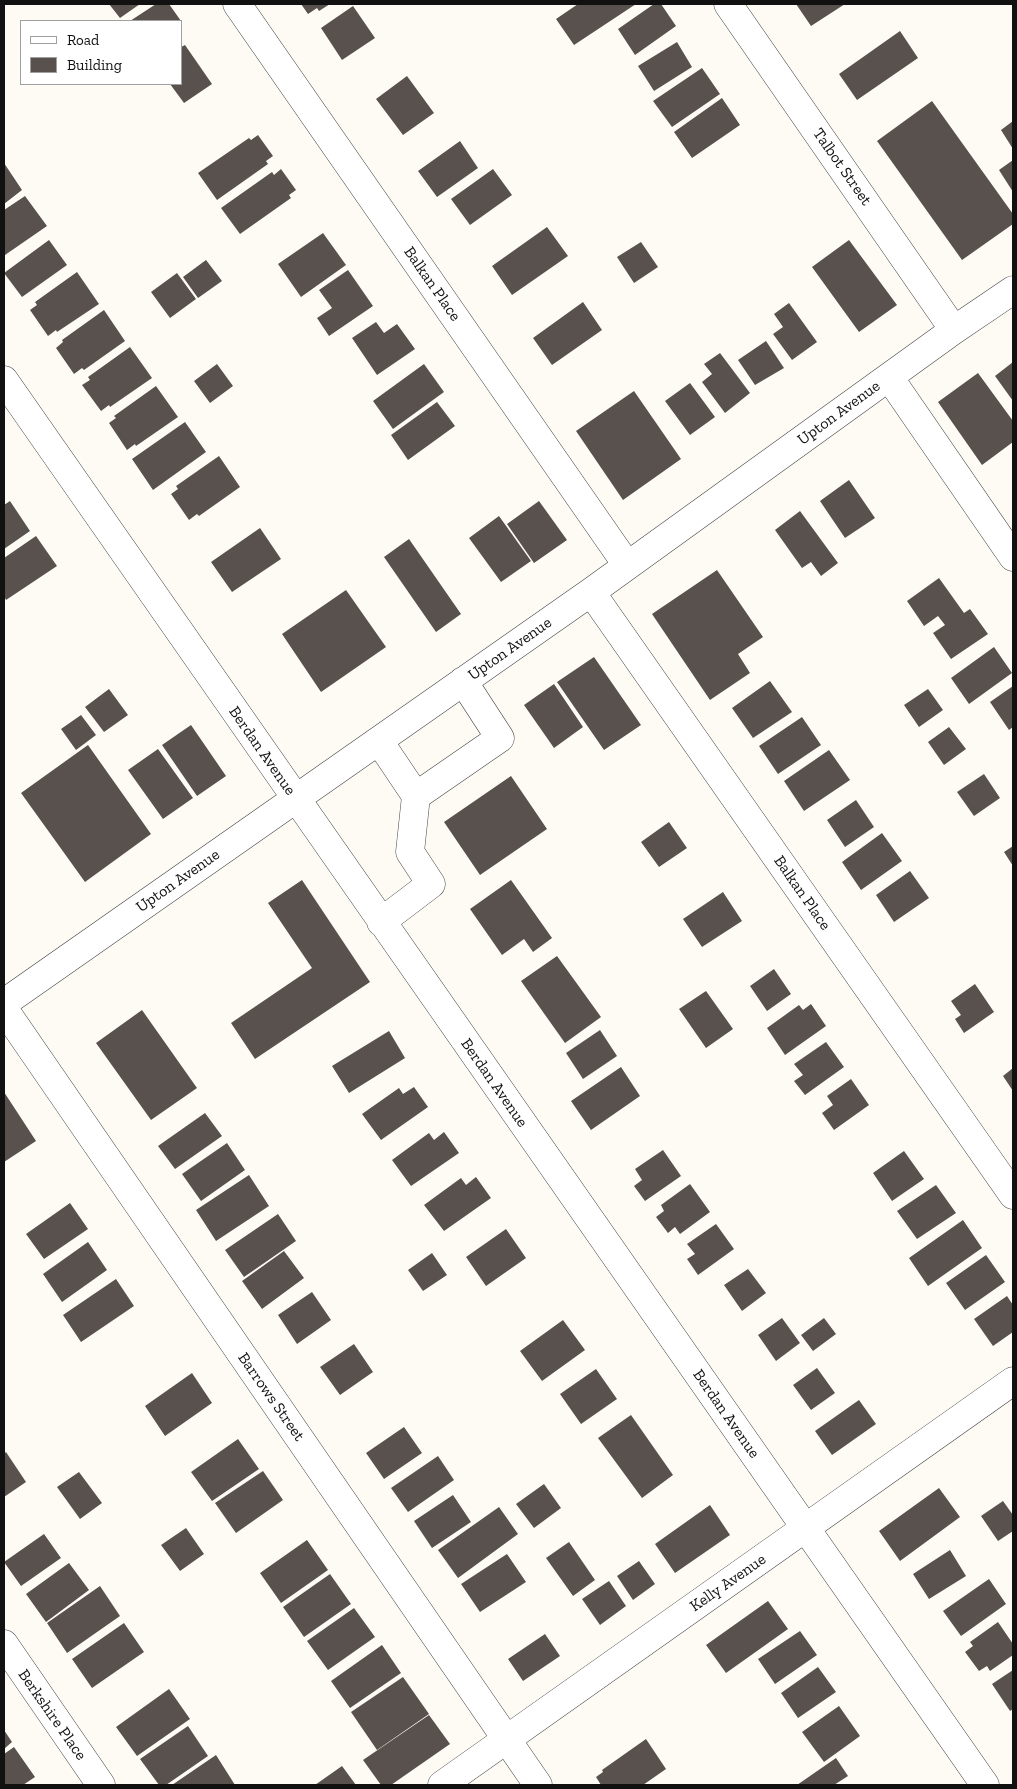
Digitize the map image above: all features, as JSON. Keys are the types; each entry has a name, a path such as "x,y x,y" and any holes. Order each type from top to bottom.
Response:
{"street":[{"name":"Balkan Place","path":"237,4 627,565"},
{"name":"Talbot Street","path":"728,4 954,330"},
{"name":"Upton Avenue","path":"4,1003 591,592 954,330 1013,290"},
{"path":"889,377 1013,557"},
{"name":"Berdan Avenue","path":"4,380 985,1785"},
{"name":"Balkan Place","path":"591,592 1013,1195"},
{"path":"416,796 500,738 463,681"},
{"path":"378,741 416,796 410,852 432,884 381,922"},
{"name":"Barrows Street","path":"4,1009 538,1785"},
{"name":"Kelly Avenue","path":"442,1785 1013,1381"},
{"name":"Berkshire Place","path":"4,1644 101,1785"}],"building":[{"path":"109,4 140,4 120,18"},
{"path":"156,4 169,4 180,20 132,20"},
{"path":"301,4 330,4 319,11 317,8 308,14"},
{"path":"578,4 636,4 574,45 556,19"},
{"path":"654,4 661,4 676,26 635,55 618,29"},
{"path":"796,4 845,4 811,26"},
{"path":"353,6 375,38 342,60 321,28"},
{"path":"900,31 918,58 857,100 839,74"},
{"path":"677,42 692,67 654,91 638,66"},
{"path":"185,45 212,84 184,103 171,85 182,85 182,46"},
{"path":"702,68 720,94 672,127 653,101"},
{"path":"407,76 434,113 403,135 376,99"},
{"path":"722,98 740,125 692,158 674,132"},
{"path":"932,101 1013,214 1013,224 962,260 877,141"},
{"path":"1013,121 1013,149 1001,130"},
{"path":"258,135 273,156 266,161 268,164 217,200 198,173 249,138 251,140"},
{"path":"460,141 478,168 437,197 418,171"},
{"path":"1013,160 1013,192 999,170"},
{"path":"4,163 22,190 4,204"},
{"path":"281,169 296,190 289,195 291,198 240,234 221,208 272,172 274,175"},
{"path":"493,169 512,195 470,225 451,199"},
{"path":"25,196 47,226 5,255 4,210"},
{"path":"547,227 568,256 512,295 492,266"},
{"path":"323,233 346,265 301,297 278,264"},
{"path":"49,240 67,265 22,297 4,273"},
{"path":"849,240 897,305 859,332 812,267"},
{"path":"641,242 658,267 634,283 617,257"},
{"path":"206,260 222,281 198,298 183,277"},
{"path":"348,270 373,306 329,336 317,318 332,308 319,290"},
{"path":"77,272 99,304 48,336 30,310 37,305 35,302"},
{"path":"177,273 196,299 170,318 151,292"},
{"path":"583,302 602,330 552,365 533,338"},
{"path":"789,303 817,342 792,360 773,334 783,327 774,314"},
{"path":"104,310 125,341 84,370 82,368 74,374 56,348 63,342 62,340"},
{"path":"376,322 384,333 397,324 415,349 377,375 352,338"},
{"path":"766,341 784,368 755,385 738,360"},
{"path":"130,347 152,378 110,407 109,405 101,411 82,385 90,380 88,377"},
{"path":"720,353 750,393 725,413 702,382 712,374 704,364"},
{"path":"1013,362 1013,401 995,376"},
{"path":"217,364 233,386 210,403 194,381"},
{"path":"424,364 444,392 393,429 373,401"},
{"path":"978,373 1013,421 1013,442 982,465 938,402"},
{"path":"690,383 715,417 690,435 665,401"},
{"path":"156,386 178,417 136,446 135,444 127,450 109,423 116,418 114,416"},
{"path":"634,391 681,459 623,500 576,431"},
{"path":"437,402 455,426 408,460 391,435"},
{"path":"185,422 206,452 153,490 132,459"},
{"path":"219,456 240,487 199,516 197,514 189,520 171,494 178,489 176,486"},
{"path":"849,480 875,518 845,538 820,501"},
{"path":"10,501 30,531 4,549 4,505"},
{"path":"539,501 567,540 534,563 507,524"},
{"path":"800,511 838,563 821,576 811,562 802,568 775,530"},
{"path":"499,516 531,561 501,582 469,538"},
{"path":"260,528 281,559 232,592 211,562"},
{"path":"36,536 57,566 6,600 4,596 4,558"},
{"path":"409,539 461,614 436,632 384,557"},
{"path":"717,570 763,637 738,654 750,673 710,700 652,614"},
{"path":"939,578 964,613 970,609 988,634 951,659 933,633 945,625 938,616 924,626 907,601"},
{"path":"346,590 386,647 321,692 282,634"},
{"path":"994,647 1012,673 969,704 951,678"},
{"path":"594,657 641,725 604,750 557,682"},
{"path":"770,681 792,712 753,738 732,708"},
{"path":"554,684 583,727 554,748 524,705"},
{"path":"1013,686 1013,727 1009,730 990,702"},
{"path":"109,689 128,715 104,732 85,707"},
{"path":"928,689 943,710 919,727 904,705"},
{"path":"81,715 96,735 76,750 61,729"},
{"path":"802,717 821,745 778,774 759,746"},
{"path":"191,725 226,776 197,796 162,745"},
{"path":"949,727 966,749 944,765 928,742"},
{"path":"88,745 151,834 85,882 21,793"},
{"path":"158,749 193,798 163,819 128,770"},
{"path":"829,750 850,780 804,811 784,781"},
{"path":"984,774 1000,798 974,816 957,792"},
{"path":"511,776 547,829 480,875 444,822"},
{"path":"856,800 874,827 845,847 827,820"},
{"path":"669,822 687,848 659,867 641,842"},
{"path":"882,833 902,861 861,890 842,862"},
{"path":"1013,846 1013,866 1004,852"},
{"path":"910,871 929,898 894,922 876,895"},
{"path":"302,880 370,982 255,1059 231,1023 312,968 268,903"},
{"path":"511,880 552,938 533,952 524,939 502,955 470,909"},
{"path":"723,892 742,921 702,947 683,919"},
{"path":"557,956 601,1017 565,1043 521,981"},
{"path":"774,969 791,994 767,1011 750,986"},
{"path":"975,984 994,1012 964,1033 955,1019 961,1015 951,1001"},
{"path":"706,991 733,1029 706,1048 679,1009"},
{"path":"811,1004 826,1026 785,1055 767,1028 799,1005 803,1010"},
{"path":"142,1010 197,1088 151,1120 96,1043"},
{"path":"600,1030 617,1056 583,1079 566,1053"},
{"path":"389,1031 405,1058 349,1093 332,1066"},
{"path":"826,1042 844,1067 805,1095 794,1081 803,1075 794,1064"},
{"path":"621,1067 640,1096 591,1130 571,1101"},
{"path":"1013,1068 1013,1091 1003,1076"},
{"path":"851,1079 869,1105 834,1130 822,1113 833,1105 827,1096"},
{"path":"414,1087 428,1107 381,1140 362,1114 399,1088 403,1094"},
{"path":"4,1092 36,1141 4,1162"},
{"path":"205,1113 222,1136 175,1169 158,1146"},
{"path":"444,1132 459,1153 411,1186 392,1160 429,1133 434,1140"},
{"path":"227,1143 245,1170 201,1201 182,1174"},
{"path":"663,1150 681,1176 645,1201 634,1186 642,1180 635,1169"},
{"path":"904,1151 924,1179 892,1201 873,1173"},
{"path":"249,1175 269,1206 216,1241 196,1210"},
{"path":"476,1177 491,1198 444,1231 424,1205 461,1178 466,1185"},
{"path":"690,1184 710,1212 680,1234 675,1227 668,1233 656,1217 664,1211 661,1205"},
{"path":"936,1185 956,1213 917,1239 897,1211"},
{"path":"70,1203 88,1229 44,1259 26,1234"},
{"path":"278,1214 296,1241 244,1277 225,1250"},
{"path":"963,1220 982,1248 928,1286 909,1258"},
{"path":"716,1224 734,1249 698,1275 687,1259 695,1254 687,1244"},
{"path":"506,1229 526,1258 486,1286 466,1257"},
{"path":"88,1242 107,1270 62,1302 43,1274"},
{"path":"284,1251 304,1278 262,1309 242,1281"},
{"path":"432,1253 447,1275 423,1291 408,1270"},
{"path":"986,1255 1005,1282 965,1310 946,1283"},
{"path":"748,1269 766,1293 742,1311 724,1285"},
{"path":"116,1279 134,1306 81,1342 63,1315"},
{"path":"312,1292 331,1320 297,1344 278,1315"},
{"path":"1007,1296 1013,1305 1013,1332 993,1346 974,1319"},
{"path":"782,1318 800,1343 776,1361 758,1335"},
{"path":"824,1318 836,1334 813,1351 801,1335"},
{"path":"563,1320 585,1350 542,1381 520,1351"},
{"path":"354,1344 373,1372 340,1395 320,1367"},
{"path":"817,1368 835,1393 811,1410 793,1385"},
{"path":"596,1369 617,1399 581,1424 560,1394"},
{"path":"192,1373 212,1403 165,1436 145,1406"},
{"path":"859,1400 876,1424 832,1455 815,1431"},
{"path":"631,1415 673,1475 642,1498 598,1438"},
{"path":"404,1427 422,1453 384,1479 366,1453"},
{"path":"238,1439 259,1469 212,1501 191,1472"},
{"path":"6,1452 26,1482 4,1497 4,1454"},
{"path":"438,1456 454,1480 408,1512 391,1488"},
{"path":"263,1471 283,1500 236,1533 215,1503"},
{"path":"79,1472 102,1503 80,1519 57,1487"},
{"path":"544,1484 561,1508 534,1528 516,1504"},
{"path":"939,1488 960,1517 900,1561 879,1531"},
{"path":"453,1495 471,1522 432,1548 414,1521"},
{"path":"1003,1501 1013,1515 1013,1531 998,1541 981,1516"},
{"path":"710,1505 730,1535 675,1573 655,1544"},
{"path":"499,1507 518,1534 458,1578 438,1550"},
{"path":"186,1528 204,1554 180,1571 161,1545"},
{"path":"44,1534 61,1558 21,1586 4,1562"},
{"path":"307,1540 328,1570 281,1603 260,1573"},
{"path":"569,1542 595,1580 573,1596 546,1558"},
{"path":"950,1550 966,1576 929,1599 913,1574"},
{"path":"507,1554 526,1582 480,1612 461,1584"},
{"path":"639,1561 655,1584 633,1600 617,1576"},
{"path":"69,1563 89,1590 46,1622 26,1594"},
{"path":"330,1574 351,1604 304,1637 283,1607"},
{"path":"989,1579 1006,1604 961,1636 943,1611"},
{"path":"609,1581 626,1606 600,1625 582,1599"},
{"path":"100,1586 120,1616 67,1653 47,1623"},
{"path":"768,1601 788,1629 726,1673 706,1645"},
{"path":"354,1608 375,1637 328,1670 307,1641"},
{"path":"998,1622 1013,1644 1013,1655 990,1671 987,1666 979,1671 965,1652 973,1646 970,1642"},
{"path":"124,1623 144,1652 92,1688 72,1659"},
{"path":"800,1631 817,1655 775,1684 758,1659"},
{"path":"545,1634 560,1656 523,1681 508,1659"},
{"path":"382,1645 401,1673 350,1708 331,1681"},
{"path":"818,1667 836,1692 798,1718 781,1693"},
{"path":"1013,1670 1013,1709 1010,1711 992,1684"},
{"path":"403,1677 429,1714 377,1750 351,1712"},
{"path":"169,1689 190,1719 137,1756 116,1727"},
{"path":"839,1706 860,1736 824,1762 802,1732"},
{"path":"429,1715 450,1744 391,1785 381,1785 363,1760"},
{"path":"188,1726 208,1756 166,1785 159,1785 140,1759"},
{"path":"4,1730 12,1742 4,1749"},
{"path":"646,1739 666,1769 643,1785 601,1785 596,1777 603,1772 602,1770"},
{"path":"14,1747 35,1777 23,1785 4,1785 4,1754"},
{"path":"216,1755 235,1785 172,1785"},
{"path":"836,1758 848,1776 834,1785 797,1785"},
{"path":"342,1766 356,1785 315,1785"}]}
